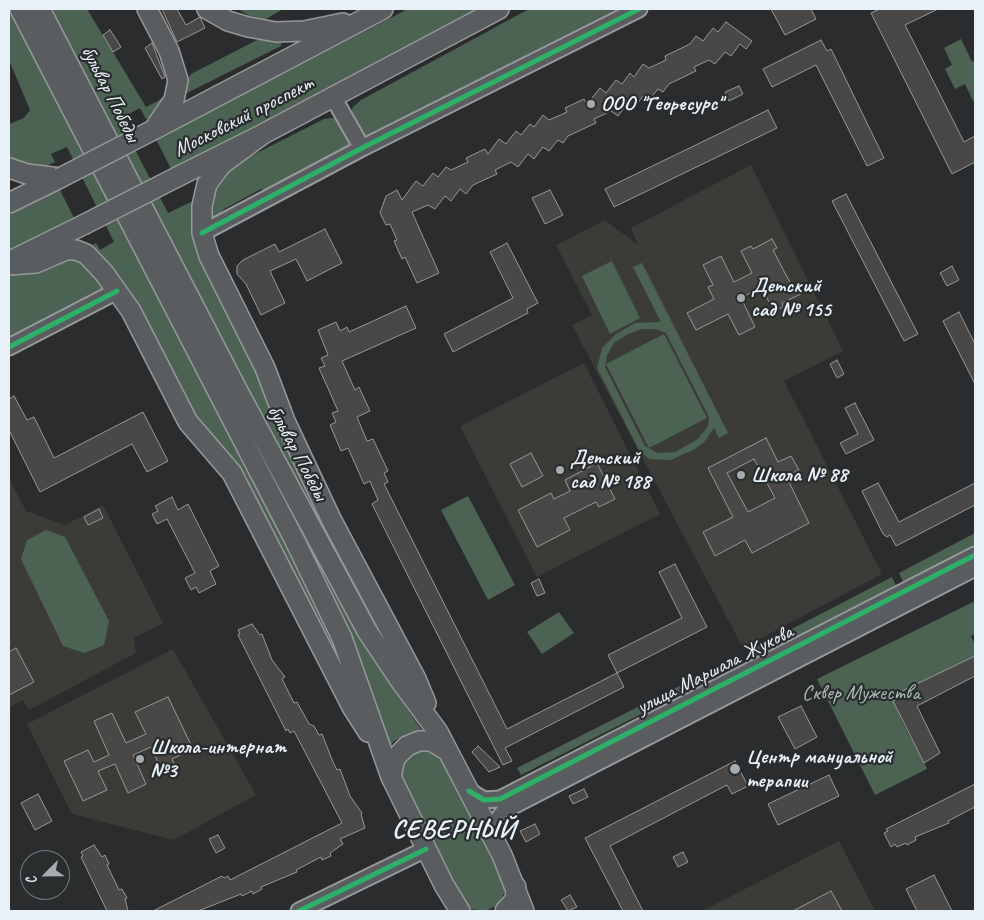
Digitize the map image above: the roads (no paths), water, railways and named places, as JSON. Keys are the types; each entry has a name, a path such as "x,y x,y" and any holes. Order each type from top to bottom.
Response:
{"main road":[{"name":"бульвар Победы","path":"20,9 342,638 391,777 426,849 461,910"},
{"name":"бульвар Победы","path":"40,9 239,394 367,630 399,680 438,732 496,842 516,887 524,911"},
{"path":"148,9 169,51 178,80 174,100 153,130"},
{"path":"207,9 228,20 248,27 276,32 304,31 366,18"},
{"name":"Московский проспект","path":"9,203 153,130 383,9"},
{"name":"Московский проспект","path":"9,263 263,134 499,9"},
{"path":"263,134 222,164 207,184 202,206 202,232 209,256 265,368 285,421 307,469 416,679 438,732"},
{"path":"9,168 28,174 60,178"},
{"path":"9,263 36,263 66,250 76,250 86,254 94,261 131,311 188,422 232,473 352,707 382,754"},
{"path":"391,777 395,758 407,746 419,741 431,741 448,751"},
{"path":"505,911 515,900 516,887"}],"street":[{"path":"202,232 362,148 639,9"},
{"path":"333,97 362,148"},
{"path":"9,347 117,292"},
{"name":"улица Маршала Жукова","path":"469,791 484,800 500,799 975,555"},
{"name":"улица Маршала Жукова","path":"496,842 496,822 505,810 975,568"},
{"path":"299,911 426,849"}],"place":[{"name":"ООО \"Георесурс\"","path":"591,104"},
{"name":"Детский сад № 155","path":"741,298"},
{"name":"Детский сад № 188","path":"560,470"},
{"name":"Школа № 88","path":"741,475"},
{"name":"Школа-интернат №3","path":"140,759"},
{"name":"Центр мануальной терапии","path":"735,769"}],"district":[{"name":"СЕВЕРНЫЙ","path":"454,830"}],"park label":[{"name":"Сквер Мужества","path":"861,693"}]}
